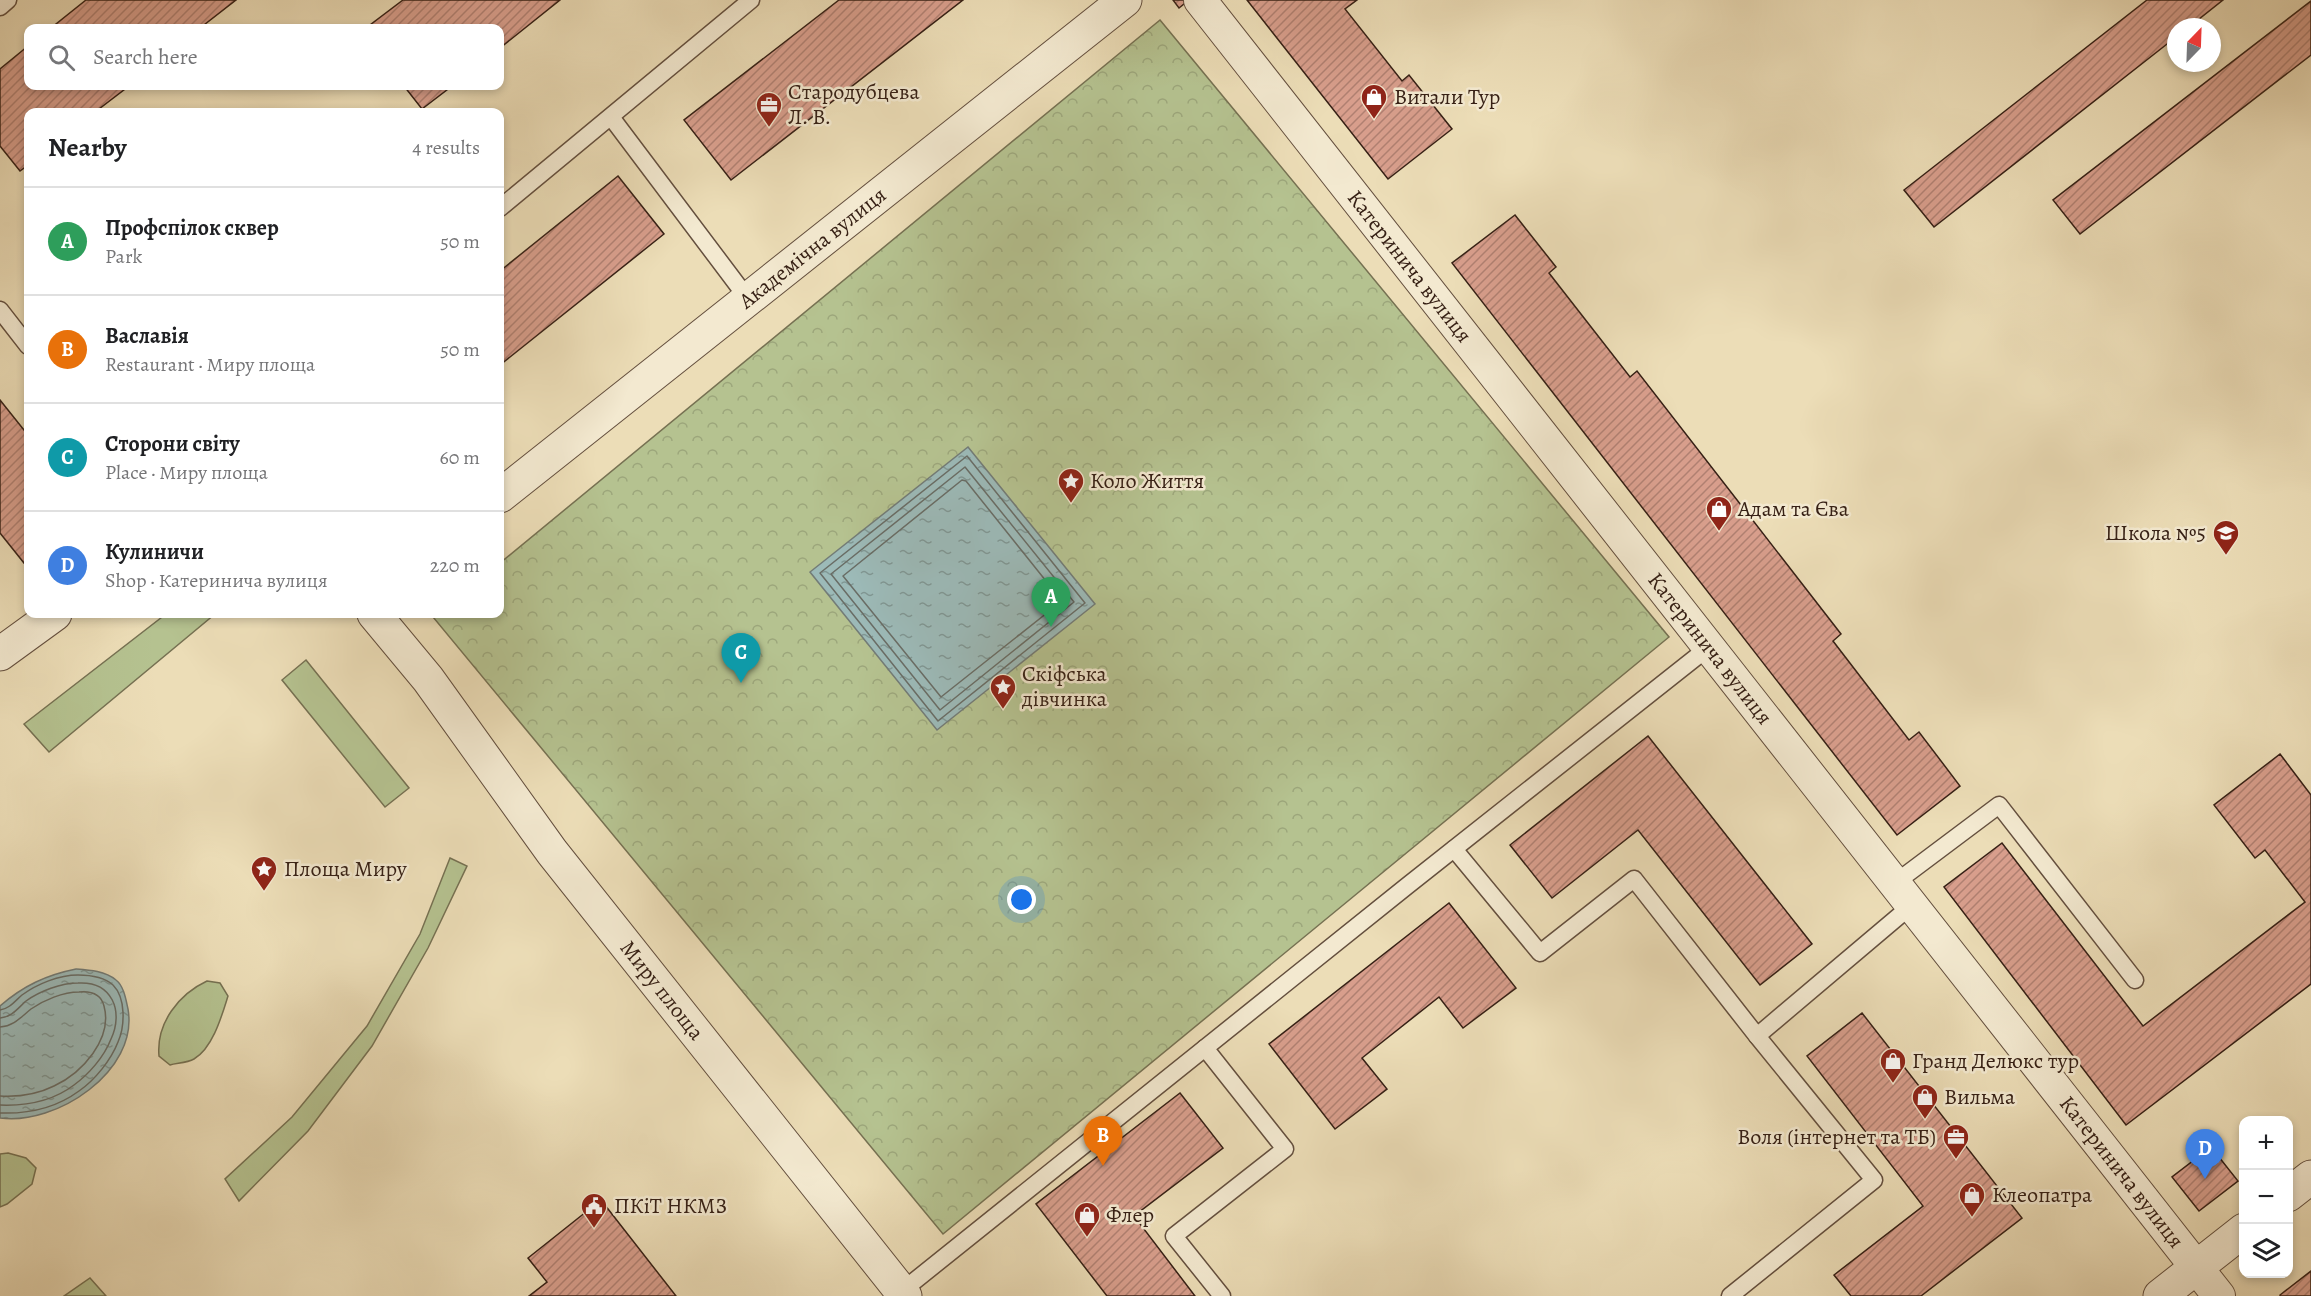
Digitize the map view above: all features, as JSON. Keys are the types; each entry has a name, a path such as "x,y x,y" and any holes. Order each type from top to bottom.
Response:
{"street":[{"name":"Академічна вулиця","path":"504,493 1125,0"},
{"name":"Катеринича вулиця","path":"1200,0 2219,1296"},
{"path":"0,654 50,618"},
{"name":"Миру площа","path":"377,618 428,679 552,852 904,1294"},
{"path":"2293,1192 2311,1177"},
{"path":"2160,1296 2239,1234"}],"lane":[{"path":"0,7 8,0"},
{"path":"504,205 751,0"},
{"path":"611,117 748,299"},
{"path":"0,310 24,340"},
{"path":"904,1294 1205,1048 1709,647"},
{"path":"1757,1036 1999,805 2135,980"},
{"path":"1454,849 1540,953 1634,879 1874,1180 1730,1296"},
{"path":"1205,1048 1285,1149 1174,1236 1222,1296"}],"green space":[{"path":"1160,20 1669,637 943,1234 434,618 504,618 504,560"},
{"path":"161,618 210,618 49,752 24,724"},
{"path":"306,660 409,788 385,807 282,680"},
{"path":"450,858 467,866 428,948 372,1046 308,1131 239,1201 225,1179 292,1117 367,1026 420,934"},
{"path":"207,981 220,983 228,996 216,1030 201,1054 194,1059 170,1065 159,1056 161,1032 165,1021 187,994"},
{"path":"8,1153 26,1158 36,1168 32,1184 0,1207 0,1154"},
{"path":"90,1278 106,1296 64,1296"}],"water":[{"path":"968,447 1095,604 937,730 810,572"},
{"path":"76,969 102,973 116,980 121,986 128,1009 128,1032 121,1053 107,1073 89,1090 68,1103 45,1113 22,1118 0,1118 0,1006 35,982"}],"building":[{"path":"86,0 236,0 205,24 56,24"},
{"path":"403,0 560,0 504,45 504,24 371,24"},
{"path":"839,0 963,0 731,180 684,120"},
{"path":"1173,0 1189,0 1179,8"},
{"path":"1247,0 1357,0 1345,9 1402,81 1409,75 1452,129 1388,179"},
{"path":"2147,0 2223,0 2200,18 2167,18 2167,44 1934,227 1904,190"},
{"path":"2311,1 2311,55 2080,234 2053,200"},
{"path":"24,49 24,90 124,90 100,108 24,108 24,168 20,171 0,146 0,69"},
{"path":"407,90 447,90 423,108"},
{"path":"618,176 664,234 504,362 504,268"},
{"path":"1515,215 1556,267 1549,273 1630,377 1637,371 1841,634 1833,641 1909,740 1919,732 1960,786 1897,835 1452,263"},
{"path":"0,400 24,430 24,563 0,533"},
{"path":"1648,736 1812,944 1760,985 1638,830 1552,898 1510,845"},
{"path":"2280,754 2311,795 2311,984 2126,1125 1944,887 2002,843 2143,1026 2305,902 2265,850 2255,858 2214,805"},
{"path":"1449,903 1516,988 1463,1028 1439,997 1362,1058 1387,1089 1335,1129 1269,1044"},
{"path":"1862,1013 2022,1218 1921,1296 1851,1296 1834,1275 1923,1206 1807,1056"},
{"path":"1180,1093 1223,1148 1134,1216 1195,1296 1107,1296 1036,1204"},
{"path":"2211,1147 2238,1181 2199,1211 2172,1177"},
{"name":"ПКіТ НКМЗ","path":"601,1200 676,1296 529,1296 547,1282 528,1258"},
{"path":"2311,1271 2311,1296 2280,1296 2280,1295"}],"place":[{"name":"Витали Тур","path":"1374,120"},
{"name":"Стародубцева Л. В.","path":"769,128"},
{"name":"Коло Життя","path":"1071,504"},
{"name":"Адам та Єва","path":"1719,532"},
{"name":"Школа №5","path":"2226,556"},
{"name":"Профспілок сквер","path":"1051,627"},
{"name":"Сторони світу","path":"741,683"},
{"name":"Скіфська дівчинка","path":"1003,710"},
{"name":"Площа Миру","path":"264,892"},
{"name":"Гранд Делюкс тур","path":"1893,1084"},
{"name":"Вильма","path":"1925,1120"},
{"name":"Воля (інтернет та ТБ)","path":"1956,1160"},
{"name":"Ваславія","path":"1103,1166"},
{"name":"Кулиничи","path":"2205,1179"},
{"name":"Клеопатра","path":"1972,1218"},
{"name":"ПКіТ НКМЗ","path":"594,1229"},
{"name":"Флер","path":"1087,1238"}]}
